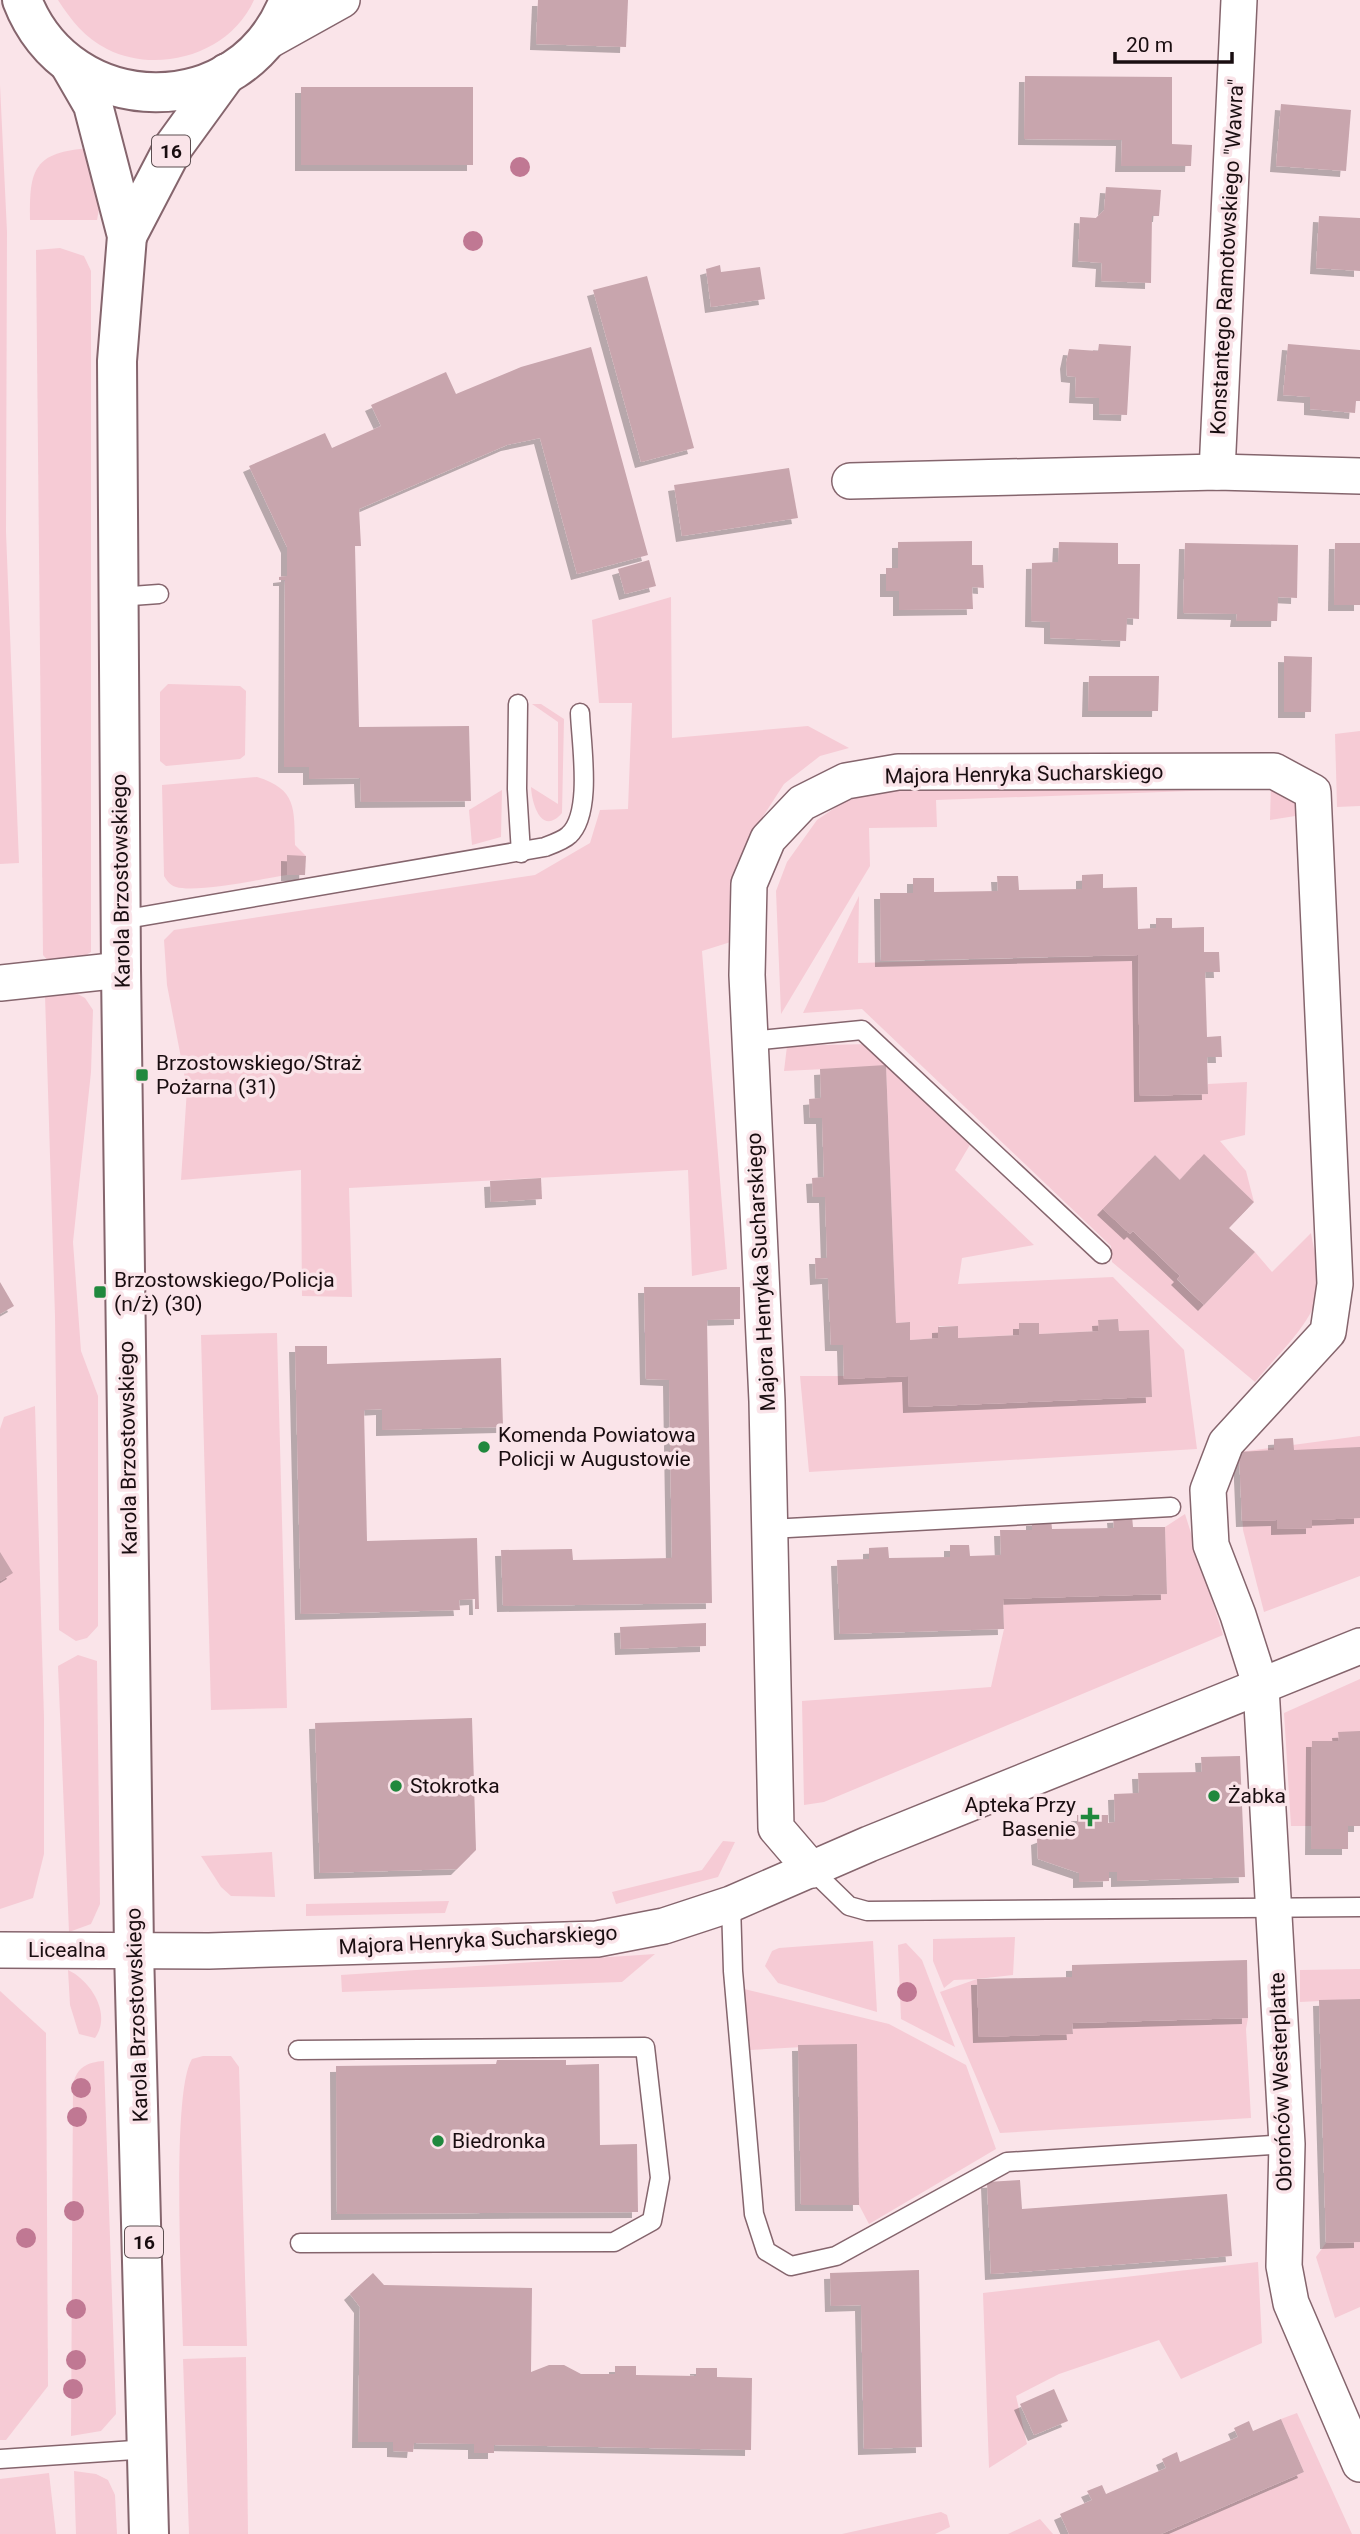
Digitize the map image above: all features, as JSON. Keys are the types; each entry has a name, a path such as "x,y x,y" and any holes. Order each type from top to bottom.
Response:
{"main road":[{"path":"22,0 41,37 71,67 95,80 121,89 148,93 189,89 227,73 263,44 277,25 289,0"},
{"name":"Karola Brzostowskiego","path":"71,67 97,116 127,236 117,361 121,970 134,1950 149,2449 149,2534"},
{"name":"Karola Brzostowskiego","path":"127,236 174,146 227,73"}],"street":[{"path":"263,44 342,0"},
{"name":"Konstantego Ramotowskiego \"Wawra\"","path":"1217,472 1239,0"},
{"path":"849,481 1217,472 1360,476"},
{"name":"Majora Henryka Sucharskiego","path":"811,1870 776,1828 770,1529 747,975 749,884 768,839 802,803 846,781 898,772 1273,771 1313,792 1335,1284 1328,1332 1226,1443 1208,1490 1211,1545 1238,1615 1261,1687"},
{"path":"0,983 121,970"},
{"name":"Majora Henryka Sucharskiego","path":"134,1950 209,1951 597,1939 664,1926 731,1903 869,1844 1360,1646"},
{"name":"Obrońców Westerplatte","path":"1261,1687 1287,2144 1284,2266 1292,2303 1360,2464"},
{"name":"Licealna","path":"0,1951 134,1950"}],"lane":[{"path":"118,597 159,594"},
{"path":"518,704 517,789 521,853"},
{"path":"121,920 545,847 569,835 580,820 583,800 580,713"},
{"path":"751,1041 862,1030 1102,1254"},
{"path":"770,1529 1171,1507"},
{"path":"811,1870 849,1906 867,1911 1360,1907"},
{"path":"731,1903 733,1971 754,2214 766,2250 791,2266 836,2256 1007,2162 1287,2144"},
{"path":"298,2050 645,2047 660,2178 652,2221 614,2242 300,2243"},
{"path":"0,2459 149,2449"}],"shaded area":[{"path":"58,0 254,0 243,19 228,34 210,46 170,59 148,60 127,57 99,45 79,28"},
{"path":"0,85 7,232 6,532 19,863 0,864"},
{"path":"90,148 100,204 97,220 30,220 31,188 39,166 57,154"},
{"path":"60,248 84,256 91,271 91,952 79,959 50,963 43,955 36,250"},
{"path":"671,597 672,738 808,726 849,748 820,756 784,784 749,838 735,868 733,901 737,940 702,951 727,1269 692,1276 688,1170 349,1188 352,1297 302,1296 301,1170 181,1180 187,1089 167,985 164,940 174,930 535,875 590,843 600,810 628,809 632,703 599,703 592,620"},
{"path":"168,684 240,686 246,691 245,755 240,759 166,766 160,761 160,692"},
{"path":"532,704 541,704 564,719 562,813 549,821 539,815 533,802 531,787 558,804 558,722"},
{"path":"1360,731 1360,806 1337,807 1335,734"},
{"path":"1282,769 1308,814 1270,820 1271,782"},
{"path":"257,777 280,788 291,802 295,845 306,856 287,856 287,875 199,888 176,887 170,884 164,876 162,785"},
{"path":"1219,780 1219,790 936,800 937,827 869,828 870,866 781,1014 776,891 787,862 817,820 842,803 874,791"},
{"path":"502,790 501,837 472,845 469,810"},
{"path":"859,896 858,963 1138,955 1140,1096 1208,1094 1208,1084 1247,1082 1245,1135 1220,1141 1246,1171 1254,1202 1204,1155 1180,1180 1155,1155 1104,1209 1130,1234 1133,1231 1180,1276 1177,1280 1204,1305 1255,1252 1272,1272 1311,1233 1319,1274 1317,1298 1298,1332 1255,1382 1112,1262 1111,1246 862,1009 803,1013"},
{"path":"72,991 85,998 93,1010 91,1072 73,1242 81,1351 98,1396 98,1626 87,1638 76,1641 59,1630 55,1316 45,995"},
{"path":"868,1044 971,1143 955,1170 1034,1245 962,1258 958,1284 1113,1277 1184,1350 1197,1449 809,1472 800,1376 908,1376 910,1407 1151,1397 1149,1330 1119,1331 1118,1319 1099,1320 1099,1331 1039,1334 1038,1323 1019,1324 1019,1335 958,1338 958,1326 939,1326 938,1338 910,1340 910,1322 896,1323 886,1066 784,1071 787,1046"},
{"path":"277,1333 287,1708 211,1710 201,1335"},
{"path":"35,1406 44,1718 44,1854 33,1898 0,1909 0,1429 4,1417"},
{"path":"1360,1436 1360,1576 1264,1612 1243,1530 1239,1452"},
{"path":"1185,1514 1223,1635 824,1802 804,1805 802,1701 991,1687 1004,1629 1003,1599 1167,1594 1165,1527"},
{"path":"78,1655 97,1661 100,1904 91,1924 69,1932 58,1666"},
{"path":"1360,1679 1360,1826 1291,1826 1284,1713"},
{"path":"723,1841 735,1842 718,1877 616,1904 612,1892 702,1870"},
{"path":"272,1852 275,1897 231,1896 221,1887 201,1856"},
{"path":"449,1901 445,1913 306,1916 306,1904"},
{"path":"1015,1937 1013,1975 954,1980 944,1988 933,1961 933,1939"},
{"path":"873,1941 877,2012 778,1983 765,1966 772,1951 779,1948"},
{"path":"906,1943 922,1960 955,2047 901,2019 898,1945"},
{"path":"655,1954 622,1982 342,1992 341,1975"},
{"path":"1360,1969 1360,1999 1300,2002 1300,1970"},
{"path":"68,1970 91,1990 100,2009 100,2029 95,2038 79,2034 70,2005"},
{"path":"977,1979 979,2036 1073,2033 1072,2023 1248,2018 1246,2029 1251,2118 1000,2133 940,1992"},
{"path":"744,1989 889,2024 966,2065 996,2149 869,2224 859,2205 857,2044 750,2050"},
{"path":"0,1991 46,2033 48,2386 6,2440 0,2440"},
{"path":"203,2056 231,2056 239,2067 247,2346 183,2346 179,2196 182,2111 186,2079 192,2059"},
{"path":"104,2061 116,2414 101,2431 71,2436 73,2085 83,2067"},
{"path":"1360,2242 1360,2307 1335,2318 1316,2257 1326,2243"},
{"path":"1258,2262 1262,2343 1181,2379 1159,2340 1059,2374 1016,2396 1027,2444 989,2468 983,2293"},
{"path":"246,2357 248,2534 189,2534 183,2359"},
{"path":"1297,2413 1352,2534 1161,2534 1304,2472 1281,2419"},
{"path":"74,2471 96,2474 108,2480 115,2495 117,2534 76,2534"},
{"path":"49,2473 56,2534 0,2534 0,2479"},
{"path":"941,2512 947,2515 950,2527 935,2534 842,2534"},
{"path":"1040,2519 1053,2534 1008,2534"}],"building":[{"path":"538,0 628,0 626,47 536,44"},
{"path":"1025,76 1172,77 1172,144 1192,145 1191,166 1121,166 1122,140 1024,139"},
{"path":"301,87 473,87 473,165 301,165"},
{"path":"1281,104 1351,110 1346,171 1276,166"},
{"path":"1106,187 1161,190 1159,216 1152,216 1151,283 1101,281 1102,263 1078,261 1080,217 1096,218 1104,210"},
{"path":"1319,216 1360,218 1360,271 1316,268"},
{"path":"720,265 721,272 760,267 765,299 711,307 706,269"},
{"path":"647,276 694,448 641,462 593,290"},
{"path":"1099,344 1131,346 1127,415 1099,414 1099,398 1075,397 1076,377 1067,376 1069,349 1098,351"},
{"path":"1288,344 1360,350 1360,401 1356,401 1355,413 1310,409 1310,397 1283,395"},
{"path":"591,347 648,555 577,574 540,438 507,445 359,509 361,546 355,546 359,727 469,726 471,801 361,802 360,778 309,779 309,767 284,767 285,580 279,580 279,577 287,576 287,547 249,466 325,433 332,448 381,426 371,405 446,372 456,394 521,367"},
{"path":"789,468 798,518 682,536 674,485"},
{"path":"972,541 972,565 983,565 984,588 972,587 973,609 899,610 899,591 886,591 886,568 898,568 898,542"},
{"path":"1059,542 1118,543 1118,564 1140,564 1139,619 1127,618 1126,641 1050,638 1050,622 1031,621 1032,563 1058,562"},
{"path":"1185,543 1298,545 1297,598 1278,597 1277,621 1236,621 1237,614 1183,613"},
{"path":"1335,543 1360,543 1360,605 1334,605"},
{"path":"649,560 656,586 625,594 618,569"},
{"path":"1284,656 1312,657 1311,712 1284,712"},
{"path":"1089,676 1159,676 1158,711 1088,711"},
{"path":"287,855 306,856 305,875 287,875"},
{"path":"1103,874 1103,888 1137,887 1138,929 1156,928 1156,918 1172,918 1172,928 1204,927 1204,952 1219,952 1220,972 1205,972 1207,1037 1221,1036 1222,1057 1207,1057 1208,1094 1140,1096 1138,955 881,961 880,893 913,893 913,878 934,878 934,892 998,891 997,876 1018,876 1019,890 1082,889 1082,875"},
{"path":"886,1065 896,1323 910,1322 910,1340 938,1338 938,1327 958,1326 958,1338 1019,1335 1019,1323 1039,1323 1039,1334 1099,1331 1098,1320 1118,1319 1119,1331 1149,1330 1152,1397 909,1407 908,1376 844,1379 843,1345 831,1345 828,1278 816,1279 815,1258 827,1258 825,1197 813,1197 812,1178 824,1177 822,1118 810,1118 809,1099 821,1098 820,1069"},
{"path":"1204,1154 1254,1202 1229,1228 1255,1252 1204,1305 1177,1279 1180,1276 1133,1231 1130,1234 1103,1209 1155,1155 1180,1180"},
{"path":"541,1178 542,1199 491,1202 490,1181"},
{"path":"0,1282 14,1306 0,1314"},
{"path":"644,1287 740,1287 740,1319 707,1320 712,1603 503,1606 501,1550 572,1549 573,1560 672,1558 669,1380 646,1379"},
{"path":"295,1346 327,1346 327,1364 501,1358 503,1427 382,1430 382,1409 364,1410 367,1541 477,1538 479,1609 475,1609 475,1599 459,1600 460,1610 301,1614"},
{"path":"1293,1438 1294,1450 1360,1447 1360,1518 1312,1520 1312,1528 1277,1529 1277,1520 1242,1521 1239,1452 1274,1450 1274,1439"},
{"path":"1132,1516 1133,1527 1165,1527 1167,1594 1003,1599 1004,1629 840,1634 837,1560 869,1559 869,1548 888,1547 889,1558 950,1557 950,1545 969,1545 970,1556 1001,1555 1000,1530 1032,1530 1032,1520 1051,1519 1052,1529 1114,1528 1113,1517"},
{"path":"0,1552 13,1573 0,1581"},
{"path":"706,1623 706,1646 621,1649 620,1627"},
{"name":"Stokrotka","path":"472,1718 476,1850 457,1869 320,1873 315,1723"},
{"path":"1360,1731 1360,1826 1348,1826 1348,1849 1311,1849 1312,1741 1339,1741 1338,1732"},
{"path":"1240,1756 1245,1877 1117,1881 1117,1872 1109,1872 1109,1881 1079,1882 1079,1873 1038,1859 1037,1839 1077,1824 1077,1815 1108,1815 1108,1823 1115,1822 1114,1794 1139,1793 1138,1773 1202,1772 1201,1757"},
{"path":"1247,1960 1248,2018 1072,2023 1073,2034 979,2037 977,1979 1072,1977 1072,1965"},
{"path":"1360,1999 1360,2242 1326,2243 1319,2000"},
{"path":"857,2044 859,2205 801,2205 798,2045"},
{"path":"497,2060 566,2060 566,2065 599,2064 600,2145 637,2144 638,2212 337,2214 336,2066 496,2064"},
{"path":"1020,2180 1022,2209 1227,2194 1232,2256 991,2274 987,2182"},
{"path":"919,2270 922,2447 864,2449 861,2305 831,2306 830,2273"},
{"path":"373,2273 384,2285 532,2288 531,2372 549,2365 564,2365 581,2374 615,2374 615,2366 636,2366 636,2375 696,2376 696,2368 717,2368 717,2377 752,2378 751,2450 494,2445 494,2453 474,2453 474,2444 414,2443 413,2452 393,2451 393,2442 358,2442 360,2307 350,2294"},
{"path":"1054,2389 1068,2421 1034,2435 1020,2404"},
{"path":"1281,2419 1304,2472 1161,2534 1069,2534 1060,2514 1092,2500 1087,2491 1102,2485 1106,2494 1166,2468 1162,2459 1177,2452 1180,2462 1238,2437 1234,2428 1249,2421 1253,2431"}],"place":[{"name":"Brzostowskiego/Straż Pożarna (31)","path":"142,1075"},
{"name":"Brzostowskiego/Policja (n/ż) (30)","path":"100,1292"},
{"name":"Komenda Powiatowa Policji w Augustowie","path":"484,1447"},
{"name":"Stokrotka","path":"396,1786"},
{"name":"Żabka","path":"1214,1796"},
{"name":"Apteka Przy Basenie","path":"1090,1817"},
{"name":"Biedronka","path":"438,2141"}]}
